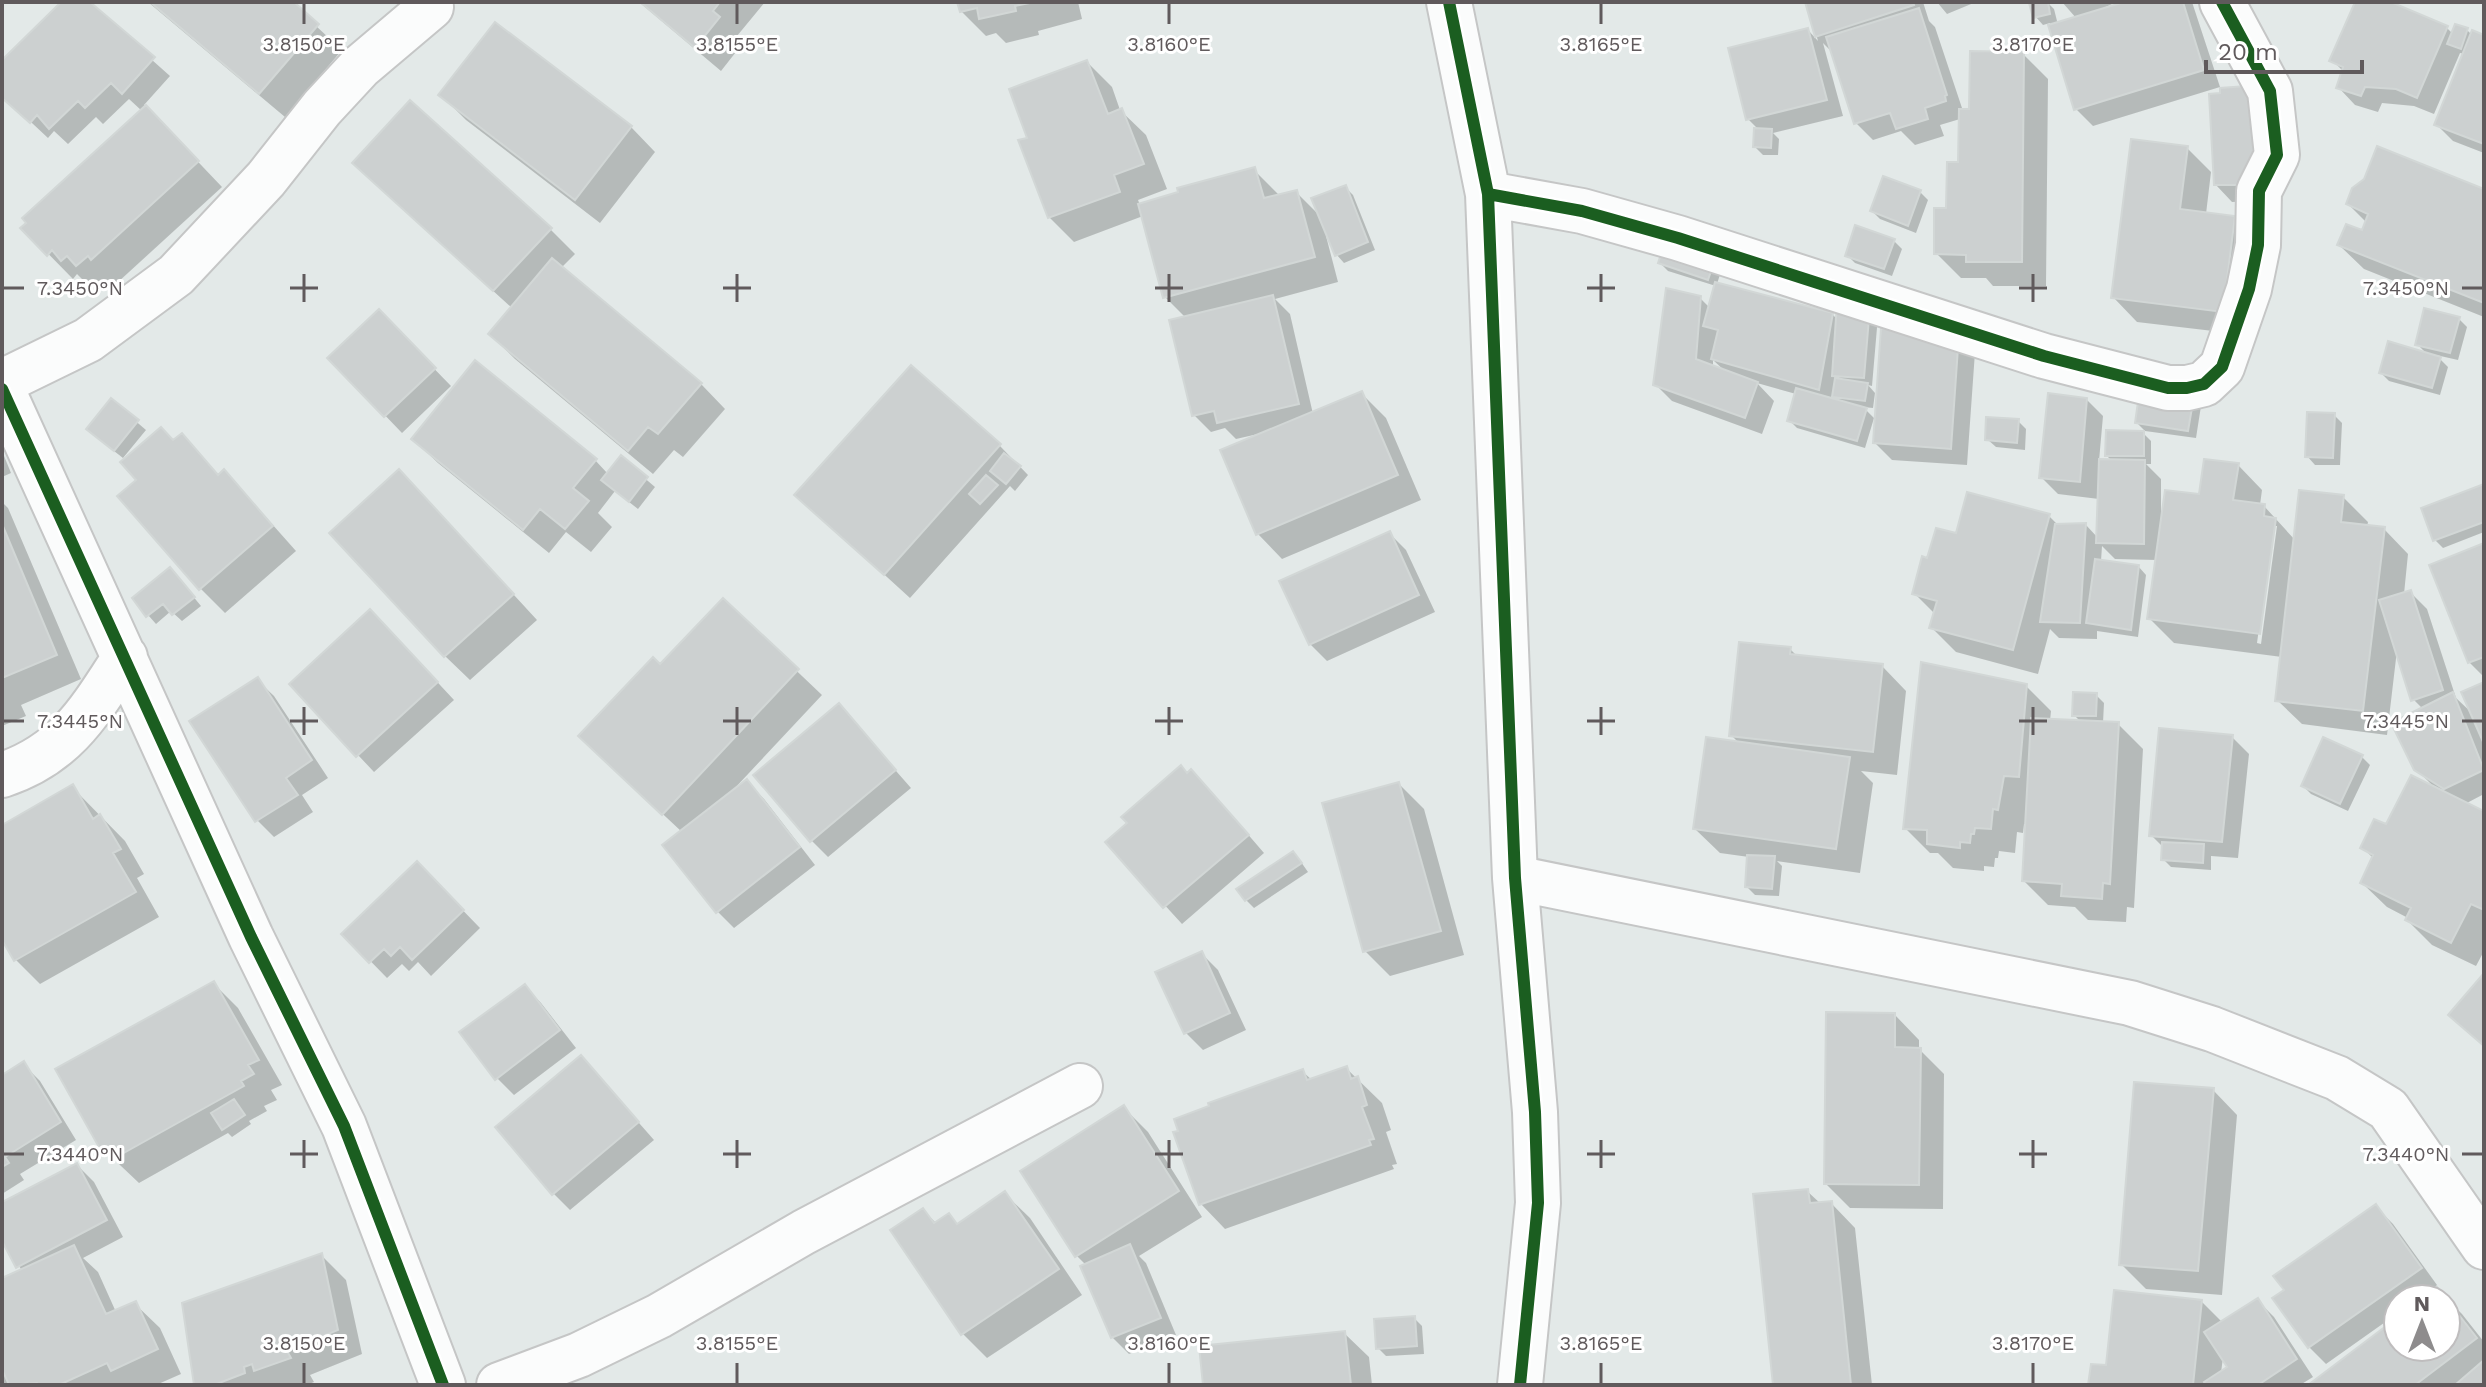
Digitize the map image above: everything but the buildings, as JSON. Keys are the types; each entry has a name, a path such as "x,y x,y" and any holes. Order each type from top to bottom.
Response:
{"street":[{"path":"1449,2 1488,194 1515,878 1535,1112 1538,1203 1520,1385"},
{"path":"1488,194 1582,211 1678,238 2044,356 2168,388 2204,384 2222,367 2239,325 2258,245 2259,191 2277,155 2270,91 2222,2"},
{"path":"2,382 88,340 176,275 266,179 322,108 360,67 431,7"},
{"path":"2,389 251,937 344,1126 443,1385"},
{"path":"2,775 29,766 65,740 87,716 125,657"},
{"path":"1515,878 2130,1003 2212,1029 2337,1078 2388,1109 2484,1247"},
{"path":"499,1385 579,1355 659,1316 804,1232 1080,1086"}],"cycle path":[{"path":"1449,2 1488,194 1582,211 1678,238 2044,356 2168,388 2204,384 2222,367 2249,289 2258,245 2259,191 2277,155 2270,91 2222,2"},
{"path":"1488,194 1515,878 1535,1112 1538,1203 1520,1385"},
{"path":"2,389 251,937 344,1126 443,1385"}]}
